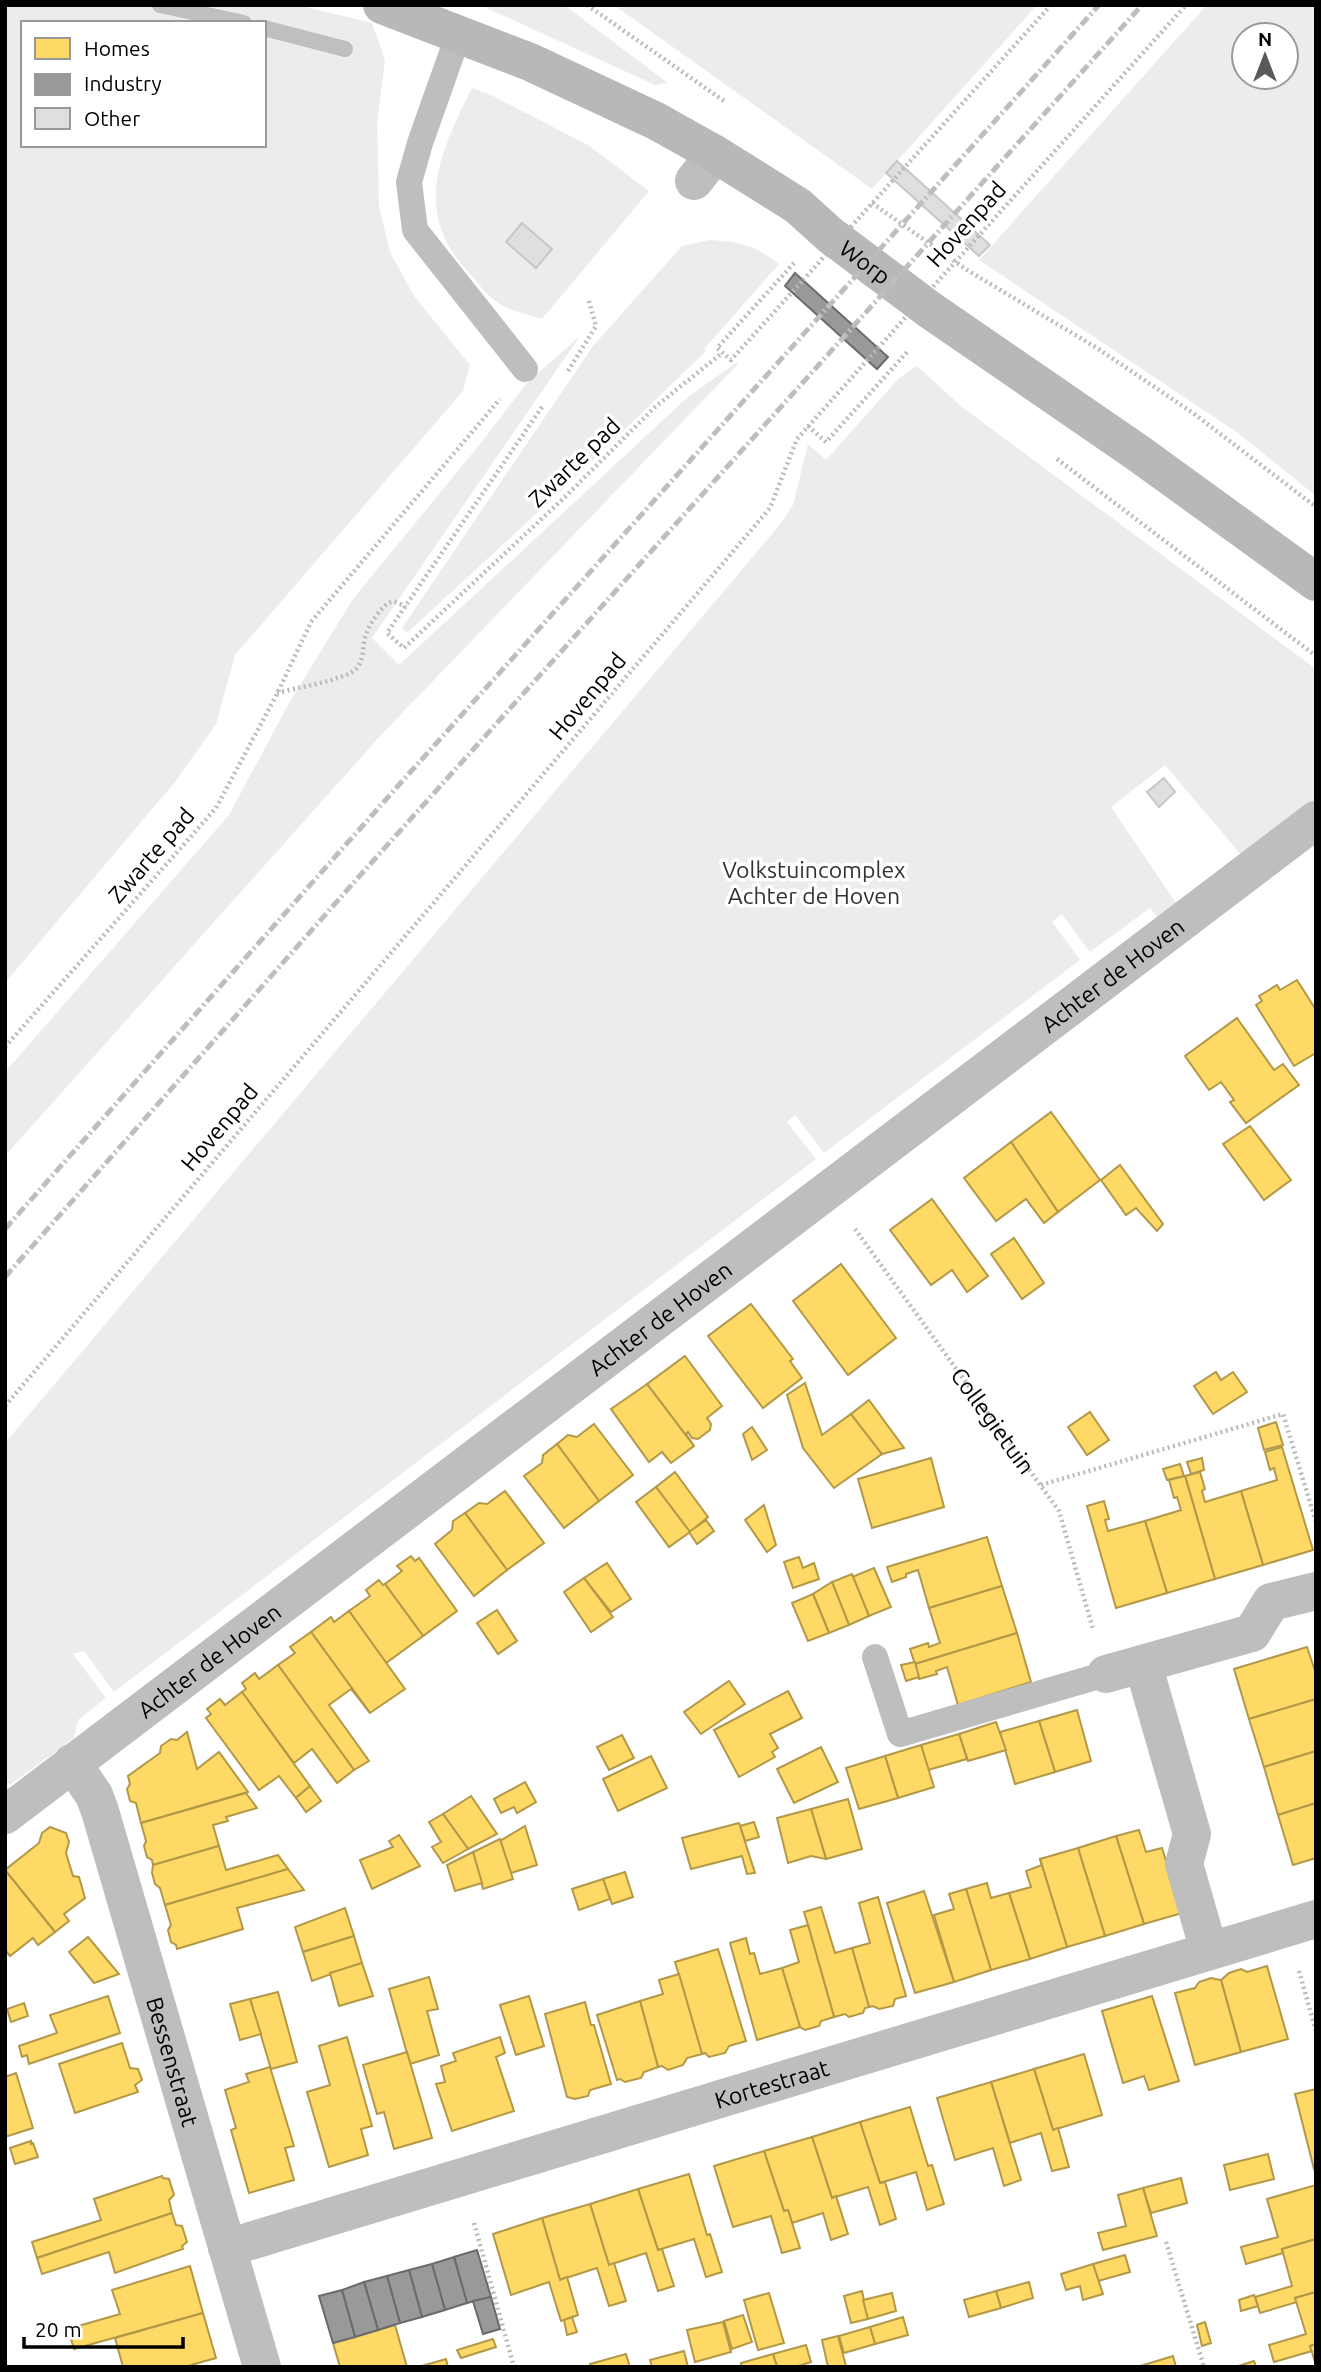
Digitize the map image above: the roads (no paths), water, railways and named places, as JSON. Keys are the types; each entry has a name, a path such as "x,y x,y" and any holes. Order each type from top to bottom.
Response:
{"street":[{"name":"Worp","path":"382,5 459,33 592,90 656,121 704,167 798,206 831,235 930,310 1138,453 1316,582"},
{"name":"Achter de Hoven","path":"5,1815 1316,820"},
{"path":"1106,1674 1252,1633 1271,1602 1316,1591"},
{"path":"1143,1664 1192,1834 1184,1864 1209,1951"},
{"name":"Bessenstraat","path":"72,1763 94,1795 100,1811 262,2367"},
{"name":"Kortestraat","path":"227,2248 1301,1923"}],"lane":[{"path":"459,33 420,143 409,183 415,230 526,369"},
{"path":"875,1657 900,1734 1106,1674"}],"waterway":[{"path":"160,5 235,21"},
{"path":"266,29 345,49"}],"railway":[{"path":"5,1229 397,787 1099,5"},
{"path":"5,1277 364,871 1142,5"}],"park label":[{"name":"Volkstuincomplex Achter de Hoven","path":"814,882"}]}
